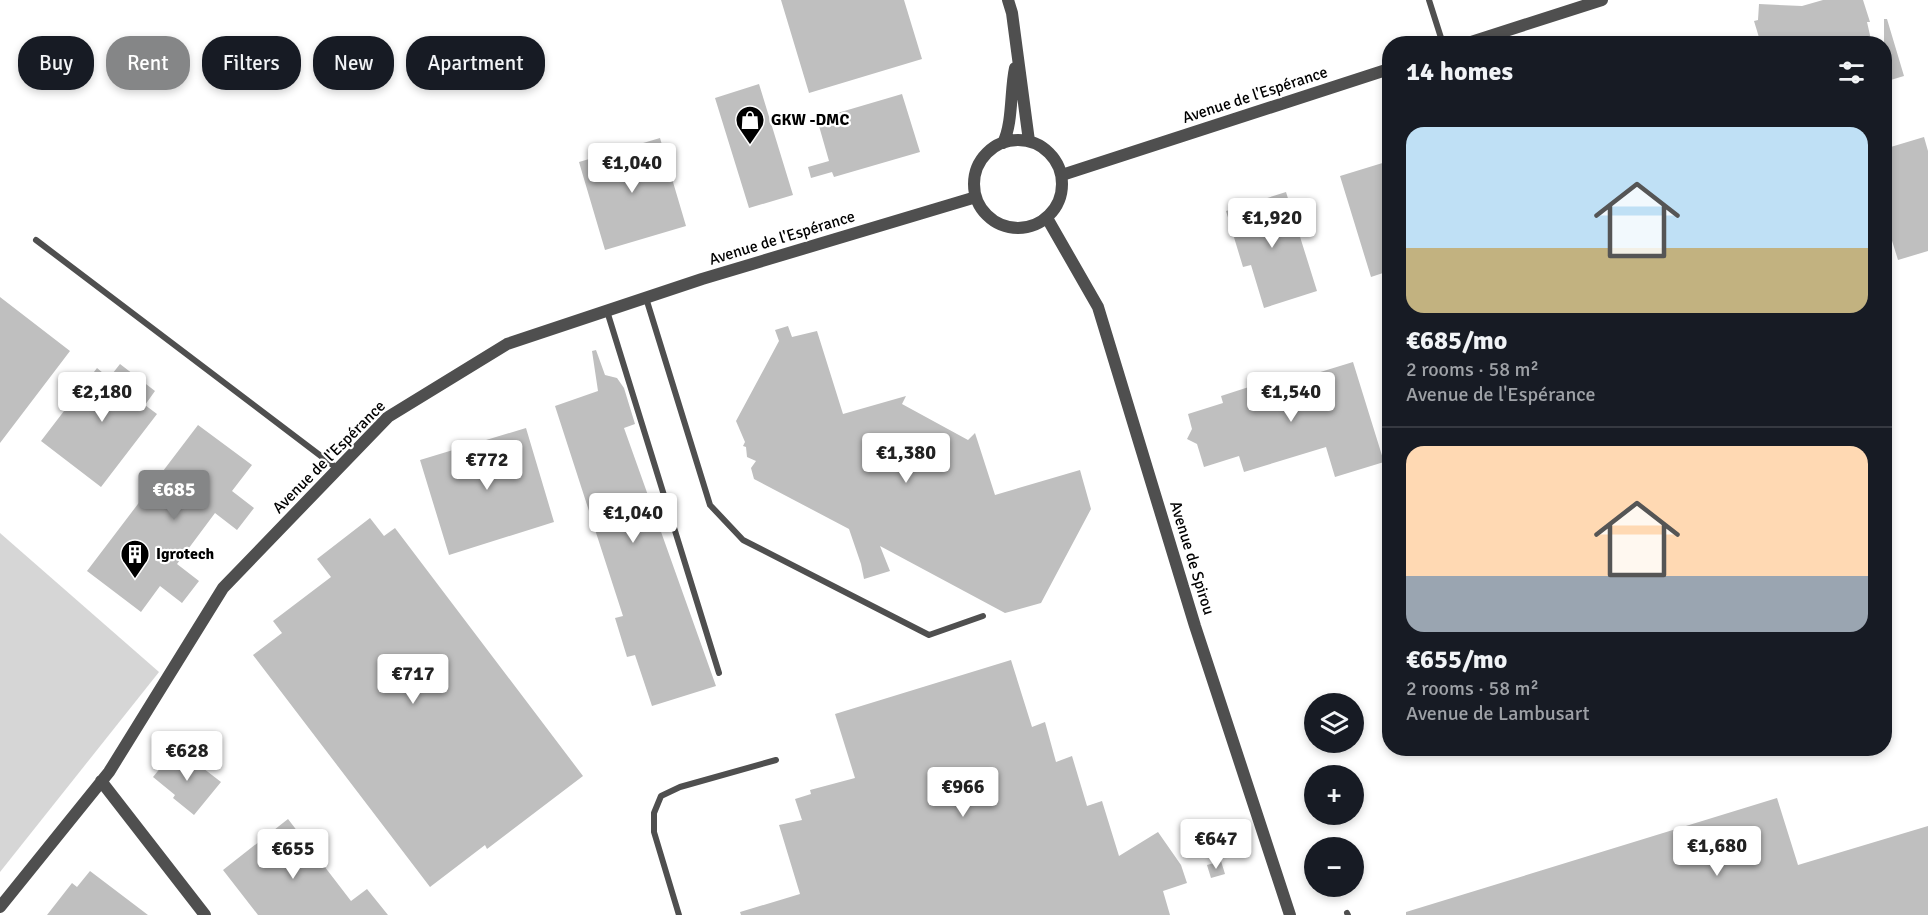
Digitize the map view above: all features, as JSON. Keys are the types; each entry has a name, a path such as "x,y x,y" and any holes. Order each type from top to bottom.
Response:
{"street":[{"path":"1008,0 1012,13 1029,141"},
{"path":"1490,36 1602,0"},
{"path":"1003,143 1007,135 1011,84 1017,59"},
{"name":"Avenue de l'Espérance","path":"1062,175 1382,71"},
{"path":"1016,140 1029,141 1050,153 1058,163 1063,187 1061,199 1047,218 1035,226 1020,229 1006,227 993,221 982,210 976,197 974,184 976,171 982,159 1003,143 1016,140"},
{"name":"Avenue de l'Espérance","path":"0,907 101,781 223,588 388,417 507,344 646,298 976,197"},
{"name":"Avenue de Spirou","path":"1047,218 1098,307 1195,626 1290,915"},
{"path":"101,781 205,915"}],"lane":[{"path":"1430,0 1441,36"},
{"path":"36,240 338,469"},
{"path":"646,298 711,506 743,540 929,635 984,616"},
{"path":"607,311 719,673"},
{"path":"679,915 654,832 654,813 661,796 680,787 776,760"}],"shaded area":[{"path":"0,533 159,672 0,872"}],"building":[{"path":"781,0 904,0 922,59 809,93"},
{"path":"1823,0 1863,0 1870,22 1867,22 1870,36 1759,36 1754,21 1758,20 1759,4 1802,6"},
{"path":"1884,19 1887,19 1904,76 1892,80 1892,36 1884,36"},
{"path":"759,84 793,195 749,208 715,98"},
{"path":"902,94 920,152 834,177 832,172 811,178 808,167 829,161 817,119"},
{"path":"1924,137 1928,151 1928,251 1898,260 1892,241 1892,147"},
{"path":"660,138 686,226 605,250 579,162"},
{"path":"1382,163 1382,273 1371,277 1340,176"},
{"path":"1286,192 1317,291 1264,308 1251,265 1243,267 1226,211"},
{"path":"0,297 70,351 0,443"},
{"path":"788,326 792,337 817,331 843,414 906,396 902,404 968,440 975,433 995,495 1080,470 1091,509 1041,603 1005,613 880,546 890,571 864,579 849,529 754,479 751,468 756,461 747,457 746,447 743,446 745,442 736,421 779,341 775,330"},
{"path":"596,350 605,375 617,378 624,388 635,424 624,428 716,686 652,706 635,655 627,657 615,618 623,616 555,406 598,391 592,351"},
{"path":"1353,362 1382,456 1382,463 1335,477 1326,447 1244,472 1239,456 1204,467 1197,444 1187,439 1192,429 1188,414 1223,403 1221,396 1289,374 1291,381"},
{"path":"120,364 155,391 145,405 157,414 101,487 41,441 97,368 109,378"},
{"path":"198,425 252,465 232,491 254,508 237,530 215,513 177,564 199,581 182,603 160,586 141,612 87,571"},
{"path":"526,428 554,522 449,555 420,460"},
{"path":"370,518 384,536 395,528 583,776 487,849 485,845 430,887 253,655 282,633 273,621 331,577 317,559"},
{"path":"1011,660 1032,727 1045,722 1056,762 1072,756 1087,806 1102,801 1119,856 1158,832 1181,865 1187,883 1163,891 1170,915 741,915 740,912 800,894 779,825 802,820 795,799 811,794 810,790 855,778 835,714"},
{"path":"175,750 197,768 199,765 221,782 194,815 173,798 175,795 153,777"},
{"path":"1777,798 1798,865 1928,826 1928,915 1406,915 1406,912"},
{"path":"288,819 351,901 367,889 388,915 258,915 223,870"},
{"path":"1221,861 1225,874 1211,878 1207,865"},
{"path":"90,871 148,915 47,915 72,883 77,887"}],"place":[{"name":"GKW -DMC","path":"750,146"},
{"name":"Igrotech","path":"135,580"}]}
